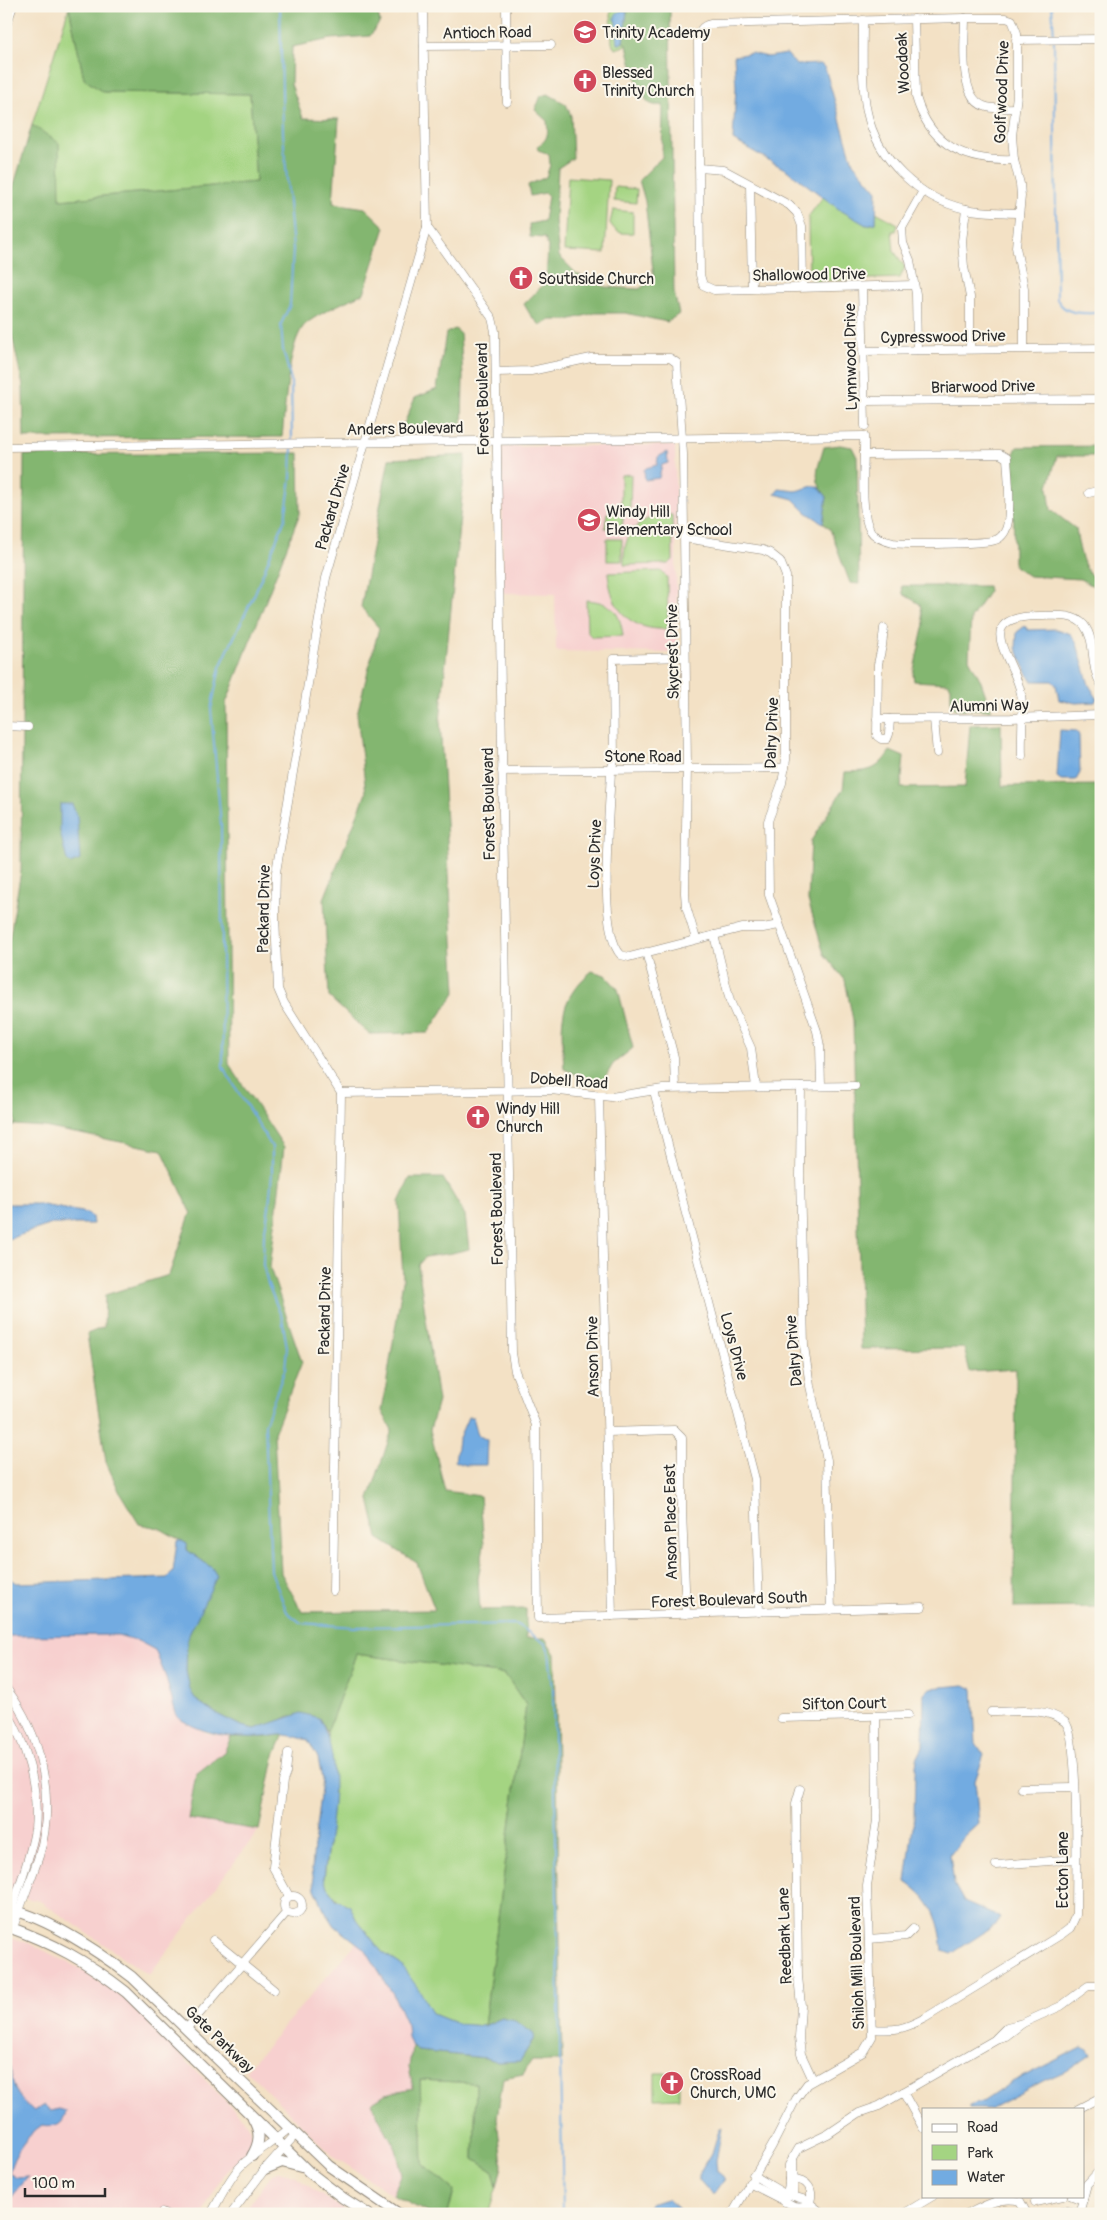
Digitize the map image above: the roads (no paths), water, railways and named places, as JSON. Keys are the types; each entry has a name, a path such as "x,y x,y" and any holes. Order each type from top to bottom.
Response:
{"main road":[{"name":"Gate Parkway","path":"12,1909 102,1954 132,1977 292,2131 350,2182 399,2214"},
{"name":"Gate Parkway","path":"8,1926 49,1942 102,1974 126,1992 309,2172 368,2214"},
{"path":"247,2109 257,2126 259,2134 258,2147 252,2156"},
{"path":"265,2169 274,2164 285,2162 298,2165 309,2172"}],"street":[{"path":"6,26 13,6"},
{"path":"423,6 427,227"},
{"path":"506,6 507,102"},
{"path":"965,18 967,86 970,95 982,106 1015,108"},
{"name":"Golfwood Drive","path":"705,287 700,275 698,40 703,26 711,24 1006,18 1012,20 1015,25 1016,40 1017,95 1012,136 1014,160 1020,184 1016,247 1024,288 1024,348"},
{"name":"Woodoak","path":"914,19 916,96 920,109 930,127 946,143 970,156 984,160 1014,160"},
{"path":"863,20 863,86 870,120 883,149 892,162 923,191 966,209 1019,213"},
{"path":"1016,40 1101,39"},
{"name":"Antioch Road","path":"424,46 551,44"},
{"path":"699,168 719,168 788,205 797,214 802,230 803,287"},
{"path":"750,185 752,288"},
{"path":"917,350 914,285 910,260 903,243 902,228 923,191"},
{"path":"966,209 962,241 964,267 970,297 970,349"},
{"name":"Forest Boulevard","path":"427,227 492,318 495,331 512,1353 515,1371 536,1425 538,1618"},
{"name":"Packard Drive","path":"332,1591 341,1093 284,1003 278,989 274,883 326,578 427,227"},
{"name":"Shallowood Drive","path":"705,287 714,290 914,285"},
{"name":"Lynnwood Drive","path":"862,287 865,426"},
{"name":"Cypresswood Drive","path":"863,351 1101,348"},
{"name":"Skycrest Drive","path":"496,372 532,371 591,358 658,357 673,358 677,363 683,454 686,770 685,899 696,939"},
{"name":"Briarwood Drive","path":"865,401 1101,399"},
{"name":"Anders Boulevard","path":"6,447 864,436 864,455"},
{"path":"1000,454 1007,458 1008,517 1004,534 996,540 981,542 895,543 875,536 865,515 864,455 1000,454"},
{"path":"1089,493 1101,490"},
{"name":"Dalry Drive","path":"684,538 763,550 774,555 785,569 787,606 785,768 767,827 769,895 817,1031 820,1046 821,1086"},
{"path":"1022,756 1021,694 1004,652 1002,642 1002,628 1007,622 1014,618 1029,616 1062,616 1072,617 1080,622 1088,633 1095,671 1101,684"},
{"path":"884,628 878,664 877,736 881,739 886,739 889,734 890,719"},
{"name":"Loys Drive","path":"646,952 624,957 619,953 607,908 611,770 614,761 613,659 685,657"},
{"name":"Alumni Way","path":"877,719 1021,718 1101,715"},
{"path":"934,719 937,752"},
{"path":"6,726 28,727"},
{"name":"Stone Road","path":"502,772 785,768"},
{"path":"675,1088 674,1057 646,952 742,928 779,925"},
{"path":"714,935 730,1001 752,1048 756,1087"},
{"name":"Dobell Road","path":"341,1093 560,1090 598,1097 675,1088 855,1086"},
{"name":"Dalry Drive","path":"801,1087 800,1176 804,1346 810,1386 827,1460 831,1610"},
{"name":"Loys Drive","path":"654,1091 755,1480 759,1612"},
{"name":"Anson Drive","path":"598,1097 612,1616"},
{"name":"Anson Place East","path":"608,1432 677,1431 682,1438 682,1510 686,1614"},
{"name":"Forest Boulevard South","path":"538,1618 922,1607"},
{"path":"6,1688 26,1721 38,1750 42,1763 45,1787 44,1831 39,1855 12,1909"},
{"path":"6,1711 12,1720 27,1760 33,1794 34,1829 8,1926"},
{"name":"Ecton Lane","path":"872,2030 894,2031 908,2028 1062,1934 1070,1928 1076,1915 1072,1740 1067,1724 1053,1714 1044,1712 991,1712"},
{"name":"Sifton Court","path":"781,1718 908,1715"},
{"name":"Shiloh Mill Boulevard","path":"732,2214 753,2175 772,2146 796,2099 807,2084 863,2052 872,2037 867,1886 877,1820 876,1717"},
{"path":"27,1760 38,1750"},
{"path":"288,1754 273,1867 289,1896"},
{"path":"27,1760 42,1763"},
{"path":"1021,1788 1074,1787"},
{"name":"Reedbark Lane","path":"800,1789 796,1803 798,1976 801,2006 799,2038 801,2054 813,2080"},
{"path":"996,1866 1076,1859"},
{"path":"287,1912 284,1904 289,1896"},
{"path":"287,1912 292,1914 298,1913 302,1905 298,1897 289,1896"},
{"path":"187,2028 287,1912"},
{"path":"869,1940 906,1936 913,1929"},
{"path":"213,1940 274,1990"},
{"path":"788,2197 792,2179 789,2165 806,2144 828,2134 859,2113 879,2106 996,2039 1011,2033 1023,2023 1061,2006 1088,1986 1101,1986"},
{"path":"903,2092 922,2126"},
{"path":"1080,2108 1101,2097"},
{"path":"231,2214 265,2169 280,2143 292,2131"},
{"path":"206,2214 213,2211 239,2168 252,2156 280,2143"},
{"path":"1084,2194 1087,2184 1101,2169"},
{"path":"753,2175 788,2197"},
{"path":"792,2179 803,2181 811,2189 808,2206"},
{"path":"749,2184 788,2197 823,2214"},
{"path":"903,2214 929,2198"},
{"path":"968,2214 981,2207 1008,2198 1020,2202 1027,2214"},
{"path":"1035,2202 1054,2198"},
{"path":"1051,2214 1068,2212 1079,2214 1082,2200 1077,2198"},
{"path":"808,2206 815,2214"}],"water":[{"path":"622,10 627,11 623,42 618,44 615,17"},
{"path":"751,53 768,57 787,54 796,65 821,64 825,68 853,163 877,191 876,223 866,225 840,210 790,172 733,140 736,87 734,56"},
{"path":"667,452 668,463 662,465 659,478 645,480 644,470 657,465 658,457"},
{"path":"813,486 819,487 827,497 823,523 806,512 793,499 775,494 779,489 796,491"},
{"path":"1025,626 1028,630 1056,629 1071,634 1077,644 1089,685 1097,698 1095,702 1076,703 1059,700 1056,685 1052,681 1031,681 1016,648 1017,632"},
{"path":"1060,730 1077,731 1079,736 1080,773 1076,780 1061,780 1057,777"},
{"path":"60,804 72,804 77,816 80,860 70,864 67,861 60,832"},
{"path":"6,1204 38,1204 87,1213 92,1217 93,1224 52,1224 6,1240"},
{"path":"468,1417 473,1417 478,1435 487,1440 486,1465 464,1465 455,1461 458,1440"},
{"path":"177,1541 187,1544 187,1550 212,1568 217,1576 187,1639 186,1671 190,1690 196,1700 215,1713 241,1726 255,1729 301,1713 319,1718 332,1756 334,1776 332,1817 324,1878 327,1887 337,1900 350,1906 356,1919 382,1952 401,1965 420,1991 433,2014 458,2024 484,2026 502,2018 515,2021 534,2034 533,2040 520,2061 498,2062 486,2058 418,2051 412,2047 408,2037 407,2025 393,1994 366,1950 335,1926 324,1909 315,1889 312,1869 322,1779 318,1758 308,1740 282,1735 262,1737 229,1736 208,1732 187,1723 177,1717 165,1675 155,1650 138,1641 118,1635 6,1636 6,1576 16,1583 167,1578 173,1572"},
{"path":"965,1685 973,1689 976,1743 984,1755 975,1781 979,1823 965,1836 950,1855 954,1884 964,1902 1001,1918 997,1924 951,1954 943,1951 940,1930 929,1904 923,1896 906,1882 914,1818 915,1773 917,1759 923,1747 924,1694 930,1688"},
{"path":"1082,2047 1087,2049 1091,2055 1070,2069 992,2108 969,2108 969,2106 984,2101 1012,2082"},
{"path":"6,2061 17,2092 23,2101 34,2111 45,2105 50,2111 59,2109 66,2111 61,2122 51,2126 42,2125 21,2146 9,2173 17,2178 28,2177 6,2204"},
{"path":"722,2128 716,2161 717,2172 725,2179 715,2193 711,2193 699,2180 699,2175 712,2153 719,2130"},
{"path":"667,2199 682,2214 646,2214 649,2204"}],"waterway":[{"path":"280,6 283,133 293,249 290,305 281,324 283,350 291,380 292,440"},
{"path":"1052,6 1054,36"},
{"path":"1054,41 1057,299 1060,304 1070,311 1101,313"},
{"path":"292,445 291,478 285,519 255,593 220,667 211,709 221,825 223,1067 272,1147 272,1173 264,1235 263,1265 268,1284 282,1318 287,1347 285,1369 265,1424 271,1571 287,1612 301,1623 354,1627 516,1624 546,1644 549,1652 553,1689 563,2214"}],"place":[{"name":"Trinity Academy","path":"585,32"},
{"name":"Blessed Trinity Church","path":"585,81"},
{"name":"Southside Church","path":"521,278"},
{"name":"Windy Hill Elementary School","path":"589,520"},
{"name":"Windy Hill Church","path":"478,1117"},
{"name":"CrossRoad Church, UMC","path":"672,2083"}]}
